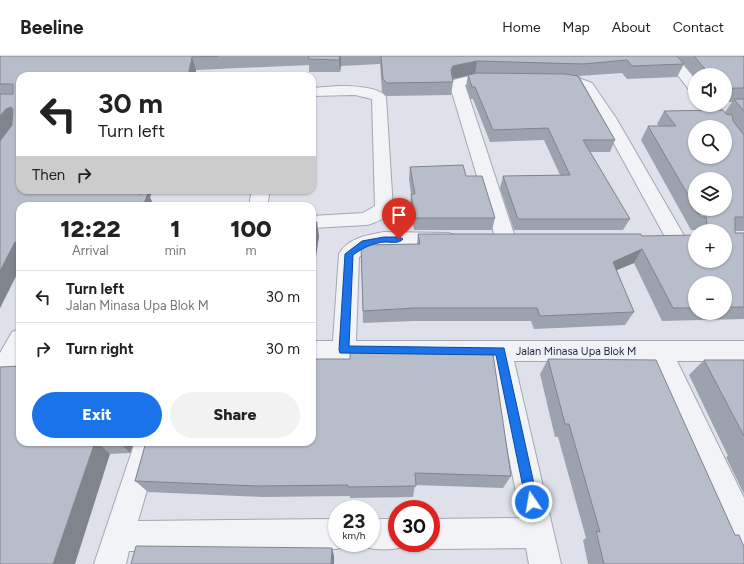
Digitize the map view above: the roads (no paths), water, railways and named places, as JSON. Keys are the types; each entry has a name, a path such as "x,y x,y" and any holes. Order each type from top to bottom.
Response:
{"street":[{"path":"669,56 688,79"},
{"path":"344,350 349,254 364,243 384,239 514,240 458,89 458,83 475,79 514,79"},
{"path":"538,80 576,81 587,86 686,239"},
{"path":"316,92 357,90 369,91 379,97 384,209 366,219 316,222"},
{"path":"715,112 744,147"},
{"path":"653,239 686,239"},
{"name":"Jalan Minasa Upa Blok M","path":"316,351 744,351"},
{"path":"500,351 544,564"},
{"path":"661,352 744,530"},
{"path":"110,564 147,446"},
{"path":"440,534 538,533"},
{"path":"119,536 328,534"}]}
